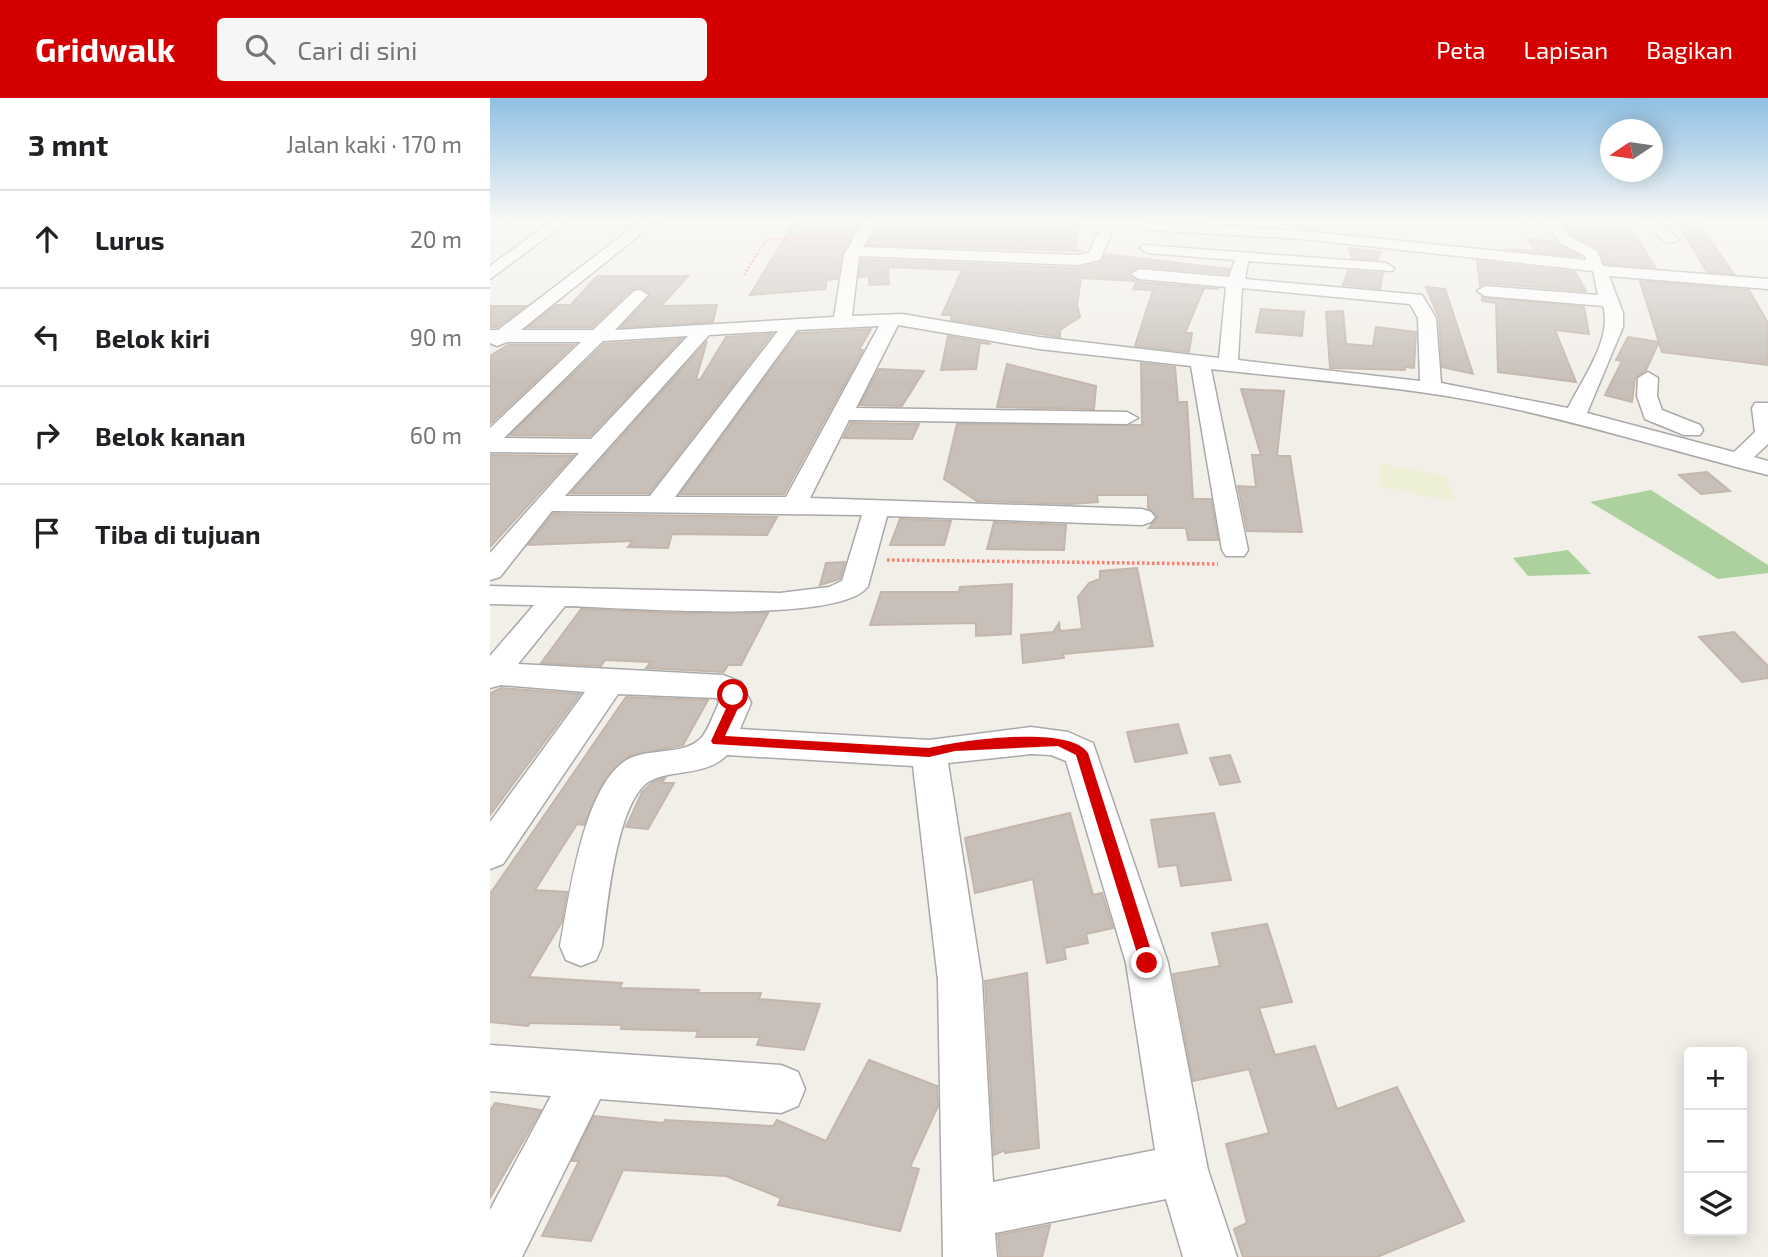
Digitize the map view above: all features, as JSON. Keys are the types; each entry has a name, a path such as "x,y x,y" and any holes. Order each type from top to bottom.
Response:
{"street":[{"path":"494,339 578,275"},
{"path":"843,321 846,275"},
{"path":"1157,275 1407,296 1420,301 1426,318 1431,388"},
{"path":"1228,364 1238,275"},
{"path":"1381,294 1385,275"},
{"path":"1575,416 1612,334 1615,318 1601,275"},
{"path":"1673,275 1768,284"},
{"path":"1485,291 1610,301"},
{"path":"490,443 640,295"},
{"path":"494,339 598,336 892,319 1039,343 1431,388 1746,453"},
{"path":"794,505 845,414 892,319"},
{"path":"657,504 792,325"},
{"path":"490,571 545,503 704,330"},
{"path":"1200,361 1235,550"},
{"path":"1648,378 1650,410 1659,418 1746,453 1768,468"},
{"path":"1746,453 1766,435 1763,408"},
{"path":"845,414 1127,418"},
{"path":"490,443 596,446"},
{"path":"545,503 794,505 1142,517"},
{"path":"490,595 780,601 835,596 854,586 877,508"},
{"path":"491,675 559,595"},
{"path":"491,675 730,690 735,702 714,747 705,754 642,769 627,780 604,826 581,946"},
{"path":"490,852 609,682"},
{"path":"717,741 929,752 955,747 1058,741 1082,753 1147,963 1183,1170 1210,1257"},
{"path":"929,752 960,980 969,1234 1183,1170"},
{"path":"490,1068 781,1089"},
{"path":"494,1257 587,1075"}],"path":[{"path":"886,560 1221,564 1230,559 1235,550"}],"green space":[{"path":"1380,464 1446,476 1455,502 1380,486"},
{"path":"1651,490 1768,565 1768,573 1718,579 1590,502"},
{"path":"1568,550 1591,574 1528,576 1513,558"}],"building":[{"path":"762,275 838,275 837,279 827,280 825,289 750,295"},
{"path":"859,275 888,275 889,284 869,285 869,276"},
{"path":"960,275 1131,275 1139,282 1219,289 1204,288 1185,333 1192,333 1189,352 1135,346 1153,290 1133,289 1137,281 1081,278 1077,305 1080,317 1060,330 1060,337 951,320 952,315 942,315"},
{"path":"1347,275 1383,275 1380,289 1343,285"},
{"path":"1479,275 1577,275 1586,291 1485,283 1480,286"},
{"path":"597,276 688,276 661,306 717,305 713,322 621,327 650,297 649,293 640,287 632,289 592,327 528,327 556,305 571,305"},
{"path":"1640,281 1749,290 1768,323 1768,365 1662,352"},
{"path":"1426,287 1445,289 1473,374 1442,367 1439,318"},
{"path":"1482,297 1584,307 1589,334 1555,330 1576,382 1498,372 1496,303 1482,301"},
{"path":"490,306 526,306 497,327 490,327"},
{"path":"1261,309 1304,312 1302,336 1256,332"},
{"path":"1343,311 1346,344 1373,346 1376,327 1416,332 1414,368 1330,368 1326,312"},
{"path":"871,329 859,350 863,350 784,494 680,494 798,333"},
{"path":"772,334 649,493 571,493 707,341 696,379 700,380 726,337"},
{"path":"948,336 991,344 980,343 976,369 941,370"},
{"path":"1628,337 1659,342 1646,370 1635,378 1632,402 1605,395 1622,361 1616,360"},
{"path":"682,339 590,436 510,435 604,344"},
{"path":"508,345 574,345 490,424 490,356"},
{"path":"1141,363 1175,367 1178,402 1187,402 1193,499 1211,499 1218,540 1188,540 1186,528 1149,528 1158,517 1148,508 1148,495 1097,495 1098,502 1070,504 977,501 944,479 957,424 1142,425"},
{"path":"1007,364 1096,386 1094,409 997,407"},
{"path":"879,369 924,371 902,406 860,405"},
{"path":"1241,389 1284,391 1277,456 1290,456 1302,532 1247,531 1238,486 1256,487 1252,455 1261,455"},
{"path":"851,423 919,424 912,439 843,438"},
{"path":"490,455 573,456 490,547"},
{"path":"1707,472 1730,491 1701,494 1679,475"},
{"path":"553,514 777,517 767,535 672,534 668,548 628,547 633,541 528,545"},
{"path":"900,519 951,521 944,545 890,545"},
{"path":"994,522 1066,525 1064,550 987,549"},
{"path":"845,562 840,579 820,585 826,563"},
{"path":"1137,568 1153,646 1063,654 1064,658 1023,663 1021,635 1053,632 1059,623 1060,631 1082,629 1078,597 1089,583 1100,579 1100,571"},
{"path":"1012,584 1011,634 976,636 976,623 870,625 881,592 959,592 960,587"},
{"path":"581,609 768,613 741,665 728,665 724,672 646,668 651,662 605,660 601,666 541,663"},
{"path":"1734,632 1768,666 1768,678 1742,682 1699,637"},
{"path":"501,688 580,694 490,815 490,693"},
{"path":"626,697 708,700 683,745 629,756 605,778 584,825 577,824 535,890 567,892 562,922 529,977 622,983 620,988 699,990 698,993 761,993 759,999 820,1004 804,1050 757,1045 760,1037 696,1037 698,1031 621,1029 622,1025 530,1023 528,1026 490,1022 490,894"},
{"path":"1178,724 1187,753 1135,762 1127,732"},
{"path":"1230,755 1240,782 1220,785 1210,758"},
{"path":"665,778 662,783 674,783 648,829 626,827 642,792 653,782"},
{"path":"1070,813 1093,895 1102,893 1113,928 1086,934 1088,943 1064,948 1066,959 1047,963 1033,879 975,893 965,838"},
{"path":"1214,813 1231,880 1181,886 1177,865 1159,867 1151,820"},
{"path":"1267,924 1292,1002 1259,1008 1275,1055 1315,1046 1337,1109 1397,1087 1464,1221 1377,1257 1243,1257 1234,1229 1247,1223 1226,1144 1269,1133 1249,1069 1193,1081 1173,974 1220,966 1212,933"},
{"path":"1027,973 1039,1148 1005,1153 1005,1150 994,1155 985,981"},
{"path":"869,1060 937,1086 938,1106 910,1167 919,1169 900,1231 778,1205 781,1198 726,1176 623,1170 591,1241 542,1236 579,1161 572,1161 594,1116 664,1123 665,1120 773,1126 777,1120 826,1141"},
{"path":"495,1103 541,1110 490,1198 490,1111"},
{"path":"1050,1225 1042,1257 1000,1257 998,1235"}],"route":[{"path":"733,695 735,702 717,741 929,752 955,747 1058,741 1076,747 1082,753 1147,963"}]}
